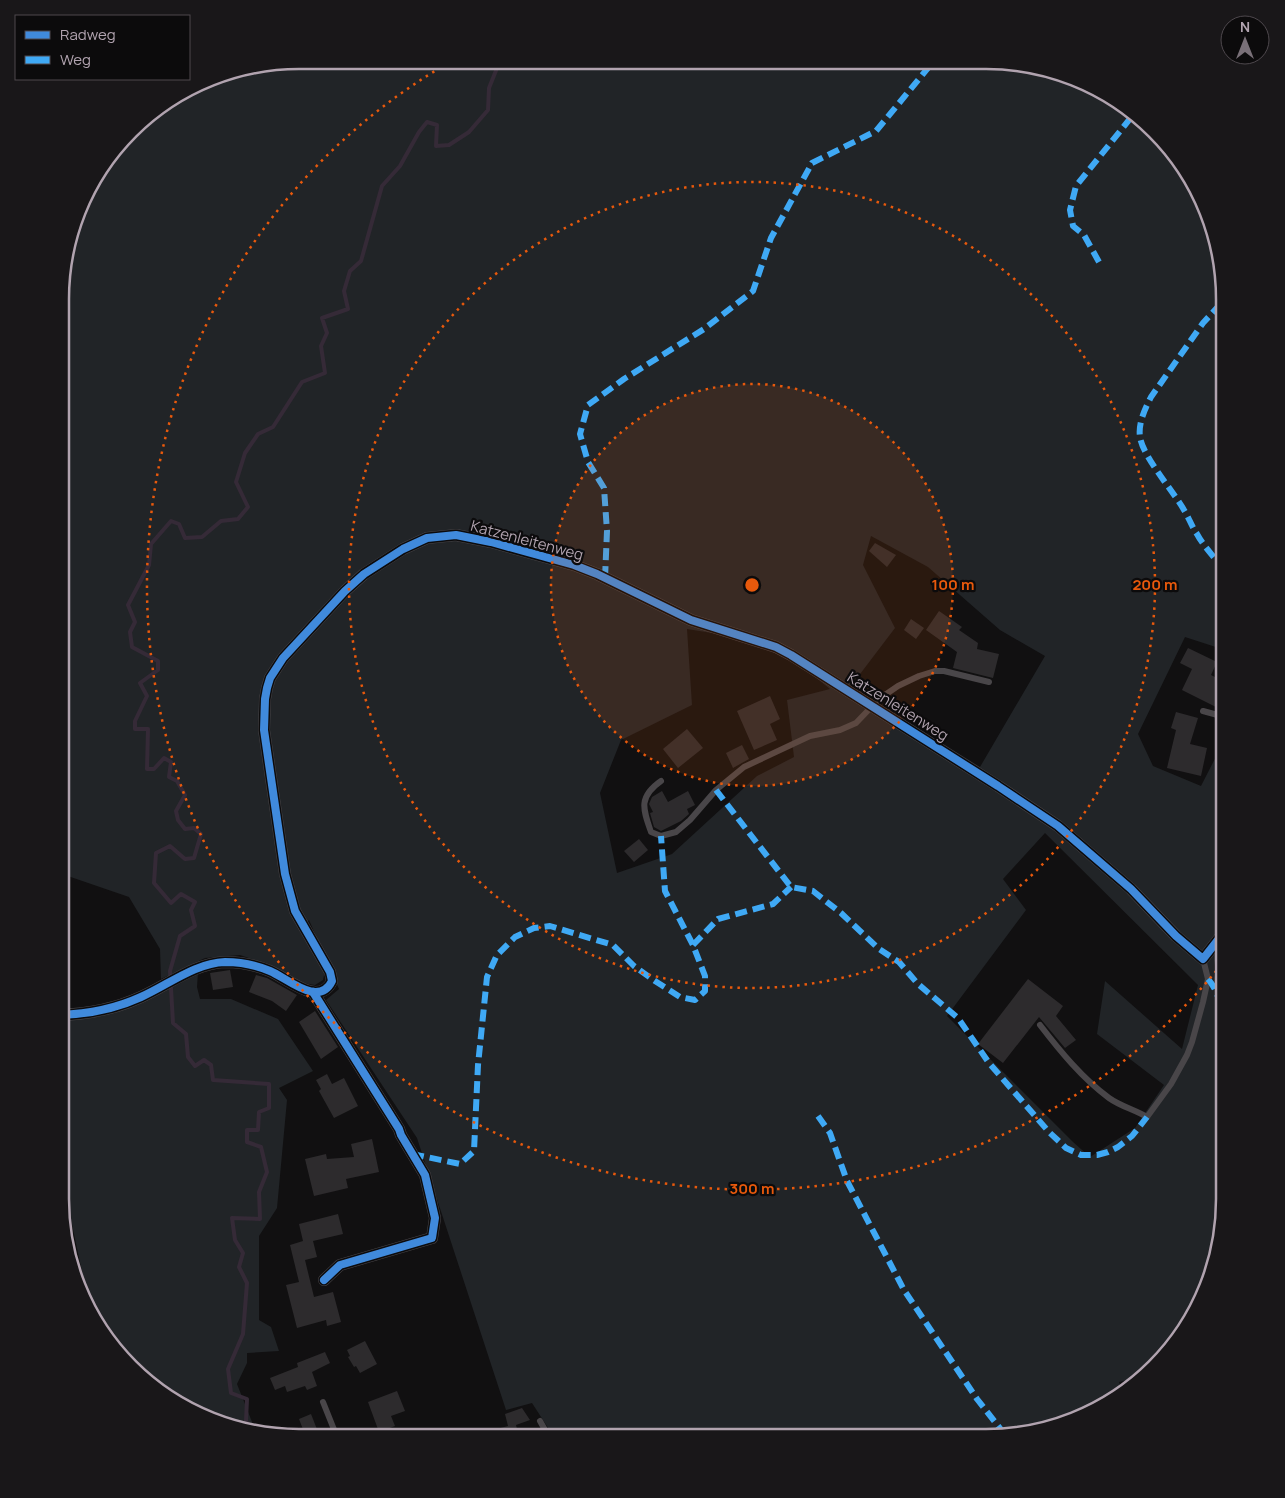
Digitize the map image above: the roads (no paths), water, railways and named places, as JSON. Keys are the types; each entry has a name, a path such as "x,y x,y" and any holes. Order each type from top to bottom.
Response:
{"street":[{"name":"Katzenleitenweg","path":"313,992 323,990 332,981 295,911 285,874 264,730 265,699 270,678 283,658 345,591 364,574 403,549 427,538 456,535 491,542 574,565 691,620 776,647 803,662 1058,826 1130,889 1176,936 1203,959"},
{"path":"1203,959 1216,942"},
{"path":"69,1015 90,1014 112,1009 142,997 210,964 225,962 235,962 269,970 298,987 313,992 399,1129 425,1175 434,1218 432,1238 340,1265 324,1280"}],"lane":[{"path":"661,781 651,788 644,798 645,814 652,832 661,836 676,832 684,826 716,790 744,767 810,736 847,727 862,718 872,705 898,686 928,672 952,672 989,682"},
{"path":"1204,711 1216,714"},
{"path":"1040,1025 1066,1058 1110,1099 1147,1117 1171,1084 1187,1055 1204,1002 1208,980 1203,959"},
{"path":"323,1402 334,1429"},
{"path":"540,1421 544,1429"}],"waterway":[{"path":"247,1423 247,1399 231,1393 228,1369 243,1334 247,1283 239,1267 243,1253 235,1240 232,1218 260,1219 259,1192 267,1172 261,1147 247,1142 247,1130 258,1130 259,1112 269,1108 269,1084 213,1080 211,1065 204,1060 195,1066 188,1057 186,1034 173,1023 170,971 180,936 195,926 191,910 195,902 181,894 171,903 154,883 156,853 170,846 185,859 194,858 201,834 194,828 185,829 178,820 176,811 185,795 177,781 169,777 171,762 164,758 154,769 147,769 148,729 135,729 135,721 147,696 140,683 158,670 158,661 132,647 130,632 135,622 128,605 149,565 151,544 171,521 179,524 185,538 202,537 221,521 238,519 248,507 236,482 245,453 258,434 273,427 302,382 325,373 321,346 327,333 322,318 348,309 344,291 350,271 361,261 382,186 400,166 419,132 427,122 437,125 436,146 449,145 469,132 488,110 489,88 497,69"}]}
